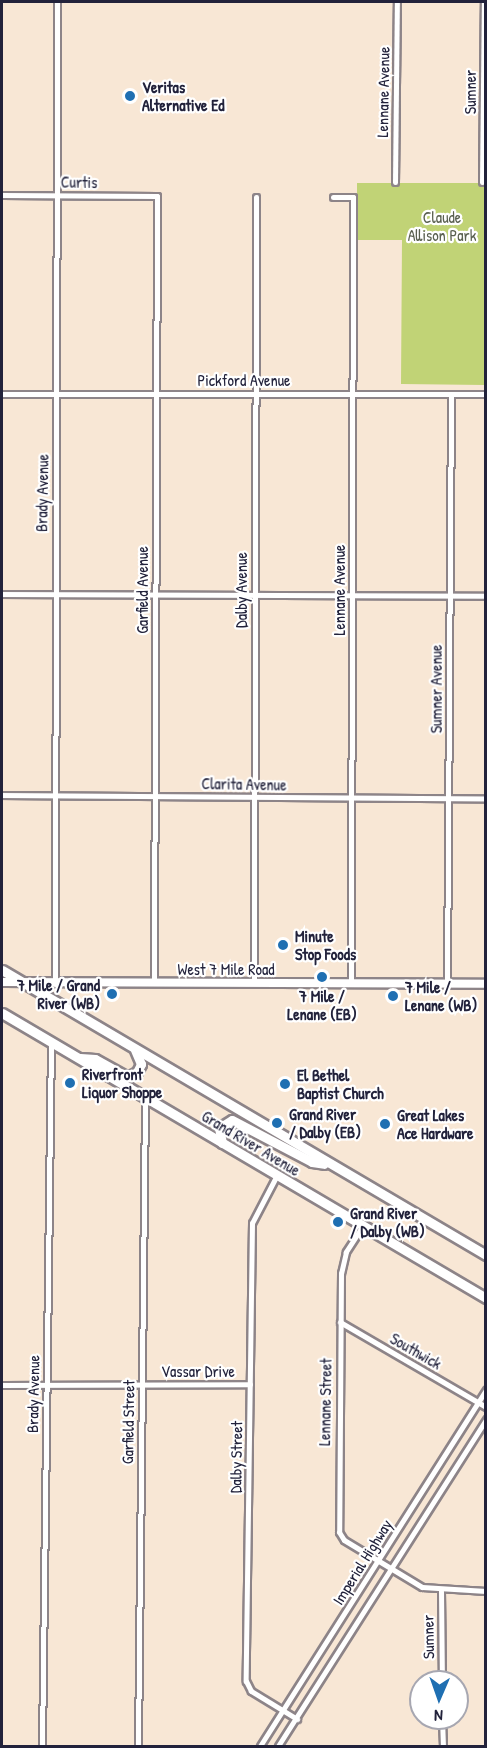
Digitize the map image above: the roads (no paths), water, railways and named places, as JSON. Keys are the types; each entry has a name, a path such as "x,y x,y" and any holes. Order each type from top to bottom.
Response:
{"main road":[{"name":"Grand River Avenue","path":"2,970 486,1255"},
{"name":"West 7 Mile Road","path":"2,982 486,984"},
{"name":"Grand River Avenue","path":"2,1012 362,1227 486,1298"},
{"path":"78,1058 94,1059 131,1077 141,1061 130,1046"},
{"path":"222,1143 219,1128 222,1123 232,1120 312,1162 332,1166"},
{"path":"467,1287 486,1292"}],"street":[{"name":"Brady Avenue","path":"56,984 54,595 57,394 57,2"},
{"name":"Lennane Avenue","path":"396,182 397,2"},
{"name":"Sumner","path":"482,182 484,2"},
{"name":"Curtis","path":"2,195 157,196"},
{"name":"Garfield Avenue","path":"154,983 157,196"},
{"name":"Dalby Avenue","path":"254,983 256,197"},
{"name":"Lennane Avenue","path":"333,197 353,197 351,984"},
{"name":"Pickford Avenue","path":"2,394 486,394"},
{"name":"Sumner Avenue","path":"447,984 451,394"},
{"path":"2,594 486,596"},
{"name":"Clarita Avenue","path":"2,795 352,799 486,798"},
{"name":"Brady Avenue","path":"42,1746 51,1042"},
{"name":"Garfield Street","path":"138,1746 145,1097"},
{"name":"Dalby Street","path":"277,1175 252,1223 246,1681 251,1691 297,1719"},
{"name":"Lennane Street","path":"362,1227 343,1262 340,1322 338,1528 344,1540 390,1570 422,1587 441,1591 486,1590"},
{"name":"Southwick","path":"340,1322 486,1407"},
{"name":"Vassar Drive","path":"2,1385 250,1384"},
{"name":"Imperial Highway","path":"260,1746 486,1390"},
{"name":"Imperial Highway","path":"278,1746 486,1419"},
{"name":"Sumner","path":"441,1591 442,1670"},
{"path":"442,1730 443,1746"}],"place":[{"name":"Veritas Alternative Ed","path":"130,96"},
{"name":"Minute Stop Foods","path":"283,945"},
{"name":"7 Mile / Lenane (EB)","path":"322,977"},
{"name":"7 Mile / Grand River (WB)","path":"112,994"},
{"name":"7 Mile / Lenane (WB)","path":"393,996"},
{"name":"Riverfront Liquor Shoppe","path":"70,1083"},
{"name":"El Bethel Baptist Church","path":"285,1084"},
{"name":"Grand River / Dalby (EB)","path":"277,1123"},
{"name":"Great Lakes Ace Hardware","path":"385,1124"},
{"name":"Grand River / Dalby (WB)","path":"338,1222"}],"park label":[{"name":"Claude Allison Park","path":"442,226"}]}
